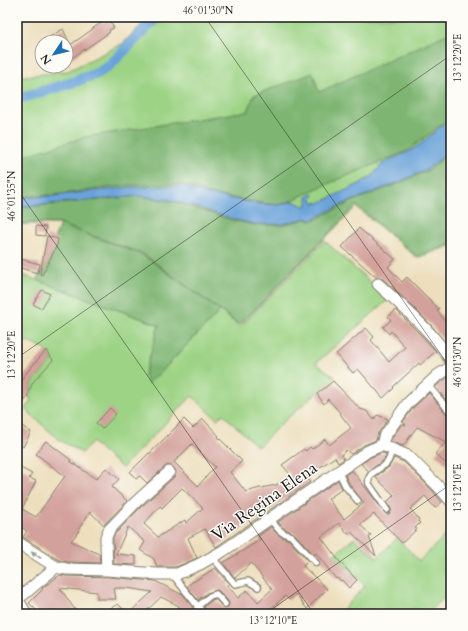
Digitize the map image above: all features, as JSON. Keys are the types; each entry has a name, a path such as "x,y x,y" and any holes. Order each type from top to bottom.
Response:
{"street":[{"path":"378,284 431,334 451,361"},
{"path":"451,367 437,376 408,403 384,437 387,447 408,456 451,501"},
{"name":"Via Regina Elena","path":"56,567 66,569 176,574 200,564 244,538 368,451 387,447"},
{"path":"107,570 106,537 109,530 136,502 169,472"},
{"path":"17,542 56,567 17,599"},
{"path":"17,603 21,605 26,614"}],"lane":[{"path":"428,385 451,413"},
{"path":"387,447 387,463 370,474 368,480 369,484 387,510"},
{"path":"338,472 346,487 358,502"},
{"path":"270,519 278,529 291,536 316,563"},
{"path":"212,557 235,584 248,582 258,587"},
{"path":"172,574 204,614"},
{"path":"197,607 210,596 216,594 225,604"}],"green space":[{"path":"149,17 451,17 451,246 417,258 356,207 240,325 223,313 240,327 325,241 389,299 316,363 335,377 284,421 258,447 223,414 217,419 192,396 122,468 92,442 82,453 58,439 25,409 31,400 29,397 33,382 53,360 45,349 17,338 17,273 159,325 144,376 149,384 220,311 143,254 60,224 17,225 17,155 22,155 17,131 17,77 42,74 74,74 74,68 122,44"},
{"path":"451,32 451,117 407,151 293,200 279,205 260,203 206,193 183,184 128,185 53,195 17,197 17,157 85,137 248,111 254,95 313,73 319,92"},
{"path":"451,151 451,244 417,256 356,205 240,325 143,254 60,224 17,224 17,208 139,196 170,201 231,220 254,225 282,225 306,219 312,221 355,200 429,170"},
{"path":"60,224 143,255 220,311 149,384 144,376 159,325 37,280"},
{"path":"451,530 451,591 427,614 393,614 391,612 389,614 339,614 365,586 334,555 354,538 377,558 397,538 419,561"}],"water":[{"path":"451,118 451,150 428,169 339,206 311,220 306,218 282,224 254,224 170,200 140,196 17,207 17,198 53,196 129,187 183,186 205,194 260,204 280,205 293,201 304,206 307,205 307,197 312,193 314,194 312,199 313,202 319,203 371,177 383,163 408,152 419,145"}],"building":[{"path":"109,20 114,28 109,30 110,32 74,57 74,42 93,28"},
{"path":"63,29 65,34 54,34"},
{"path":"36,226 46,227 45,236 36,235"},
{"path":"359,228 395,259 388,267 402,282 407,277 439,309 437,310 451,329 451,349 431,325 412,306 383,279 376,277 342,247"},
{"path":"47,236 58,239 57,245 42,275 40,274"},
{"path":"17,258 40,264 38,273 17,267"},
{"path":"42,290 50,294 41,309 33,304"},
{"path":"396,310 436,351 420,365 419,363 383,398 358,369 353,373 336,354 366,328 374,337 371,340 389,362 405,347 391,331 389,334 383,327 391,320 388,317"},
{"path":"46,350 53,360 33,382 28,396 17,412 17,388 23,377"},
{"path":"451,375 451,406 435,387"},
{"path":"333,381 360,409 367,411 374,420 377,415 388,419 378,433 376,440 364,445 351,454 346,450 341,455 344,459 338,463 335,457 307,476 310,482 216,547 205,529 188,538 197,558 176,567 157,567 154,559 140,550 145,542 128,527 116,554 136,556 136,565 114,564 113,538 115,534 176,474 174,468 167,465 147,483 140,476 136,479 130,472 184,419 193,428 203,419 219,436 218,437 242,461 230,472 246,492 276,485 291,475 282,465 304,449 306,451 310,447 312,449 325,439 329,445 351,428 328,399 324,404 317,394","holes":["192,444 215,467 198,486 174,462","182,488 203,508 186,523 185,520 158,537 144,524 160,506 162,508"]},
{"path":"429,393 448,416 451,417 451,468 435,454 446,442 417,427 403,446 390,441 402,424 406,425 403,422 413,408"},
{"path":"110,408 116,414 102,429 96,423"},
{"path":"17,423 31,432 23,447 17,443"},
{"path":"46,441 71,460 70,461 96,479 106,468 119,479 112,487 127,501 104,525 90,512 78,530 79,531 71,541 99,554 100,563 67,562 59,560 23,537 27,531 17,524 17,491 21,484 17,482 17,466 32,474 29,478 36,481 22,509 36,517 65,476 36,454"},
{"path":"382,453 386,454 384,460 369,471 361,464 371,457"},
{"path":"394,458 404,462 442,502 435,508 425,496 410,509 419,519 418,521 420,523 415,528 417,529 402,543 374,514 360,525 371,535 369,537 376,556 351,532 348,534 339,523 321,537 339,561 357,580 349,588 342,580 336,579 316,553 314,555 294,533 285,529 278,522 338,480 342,489 328,499 344,519 364,503 350,485 345,475 352,470 384,512 389,514 391,509 387,502 394,495 375,477 389,467"},
{"path":"271,527 280,536 289,540 308,561 303,566 327,589 307,609 296,594 289,600 285,596 265,614 209,614 204,607 212,600 215,599 224,608 228,607 228,601 217,590 207,593 198,600 187,587 193,581 215,568 229,584 227,585 238,598 247,590 258,602 272,589 251,563 235,578 223,563 260,540 258,536"},
{"path":"60,575 155,581 181,594 182,593 192,606 191,614 178,614 179,606 161,597 143,614 128,614 152,592 127,588 114,588 116,599 97,599 97,592 60,588 78,614 40,614 29,603 43,589 42,588"},
{"path":"118,604 128,614 100,614"}],"waterway":[{"path":"17,99 71,83 98,73 111,64 157,17"}]}
